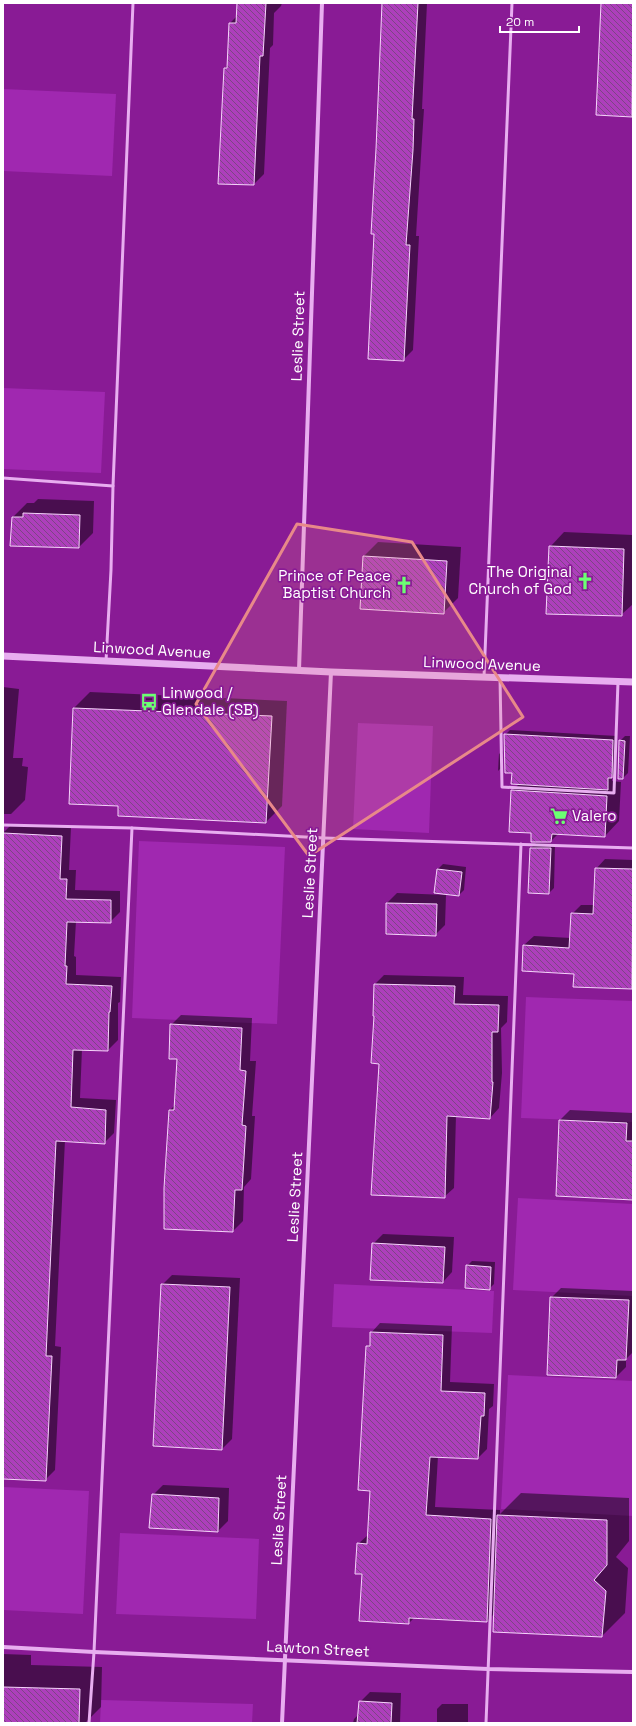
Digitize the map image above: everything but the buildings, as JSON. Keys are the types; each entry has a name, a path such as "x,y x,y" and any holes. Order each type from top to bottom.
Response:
{"street":[{"name":"Leslie Street","path":"299,670 322,3"},
{"name":"Linwood Avenue","path":"3,656 331,672 633,682"},
{"name":"Leslie Street","path":"282,1723 331,672"},
{"name":"Lawton Street","path":"3,1647 488,1669 633,1672"}],"lane":[{"path":"106,661 112,570 113,486 133,3"},
{"path":"484,677 512,3"},
{"path":"3,478 113,486"},
{"path":"500,678 502,787 614,793 618,682"},
{"path":"3,825 132,828 324,838 633,848"},
{"path":"89,1723 94,1652 132,828"},
{"path":"486,1723 521,844"}],"highlighted area":[{"path":"297,524 412,542 523,717 309,856 196,704"}],"shaded area":[{"path":"3,89 116,94 112,176 3,171"},
{"path":"3,388 105,392 101,473 3,469"},
{"path":"358,723 433,726 429,833 353,829"},
{"path":"139,841 285,847 277,1024 132,1018"},
{"path":"526,997 633,1001 633,1122 521,1118"},
{"path":"518,1198 633,1204 633,1296 513,1290"},
{"path":"334,1284 494,1291 492,1333 332,1327"},
{"path":"508,1375 633,1381 633,1516 501,1509"},
{"path":"3,1487 89,1491 83,1614 3,1610"},
{"path":"120,1533 259,1539 256,1619 116,1614"},
{"path":"101,1700 253,1704 252,1723 100,1723"}],"place":[{"name":"The Original Church of God","path":"585,581"},
{"name":"Prince of Peace Baptist Church","path":"404,585"},
{"name":"Linwood / Glendale (SB)","path":"149,702"},
{"name":"Valero","path":"559,816"}]}
